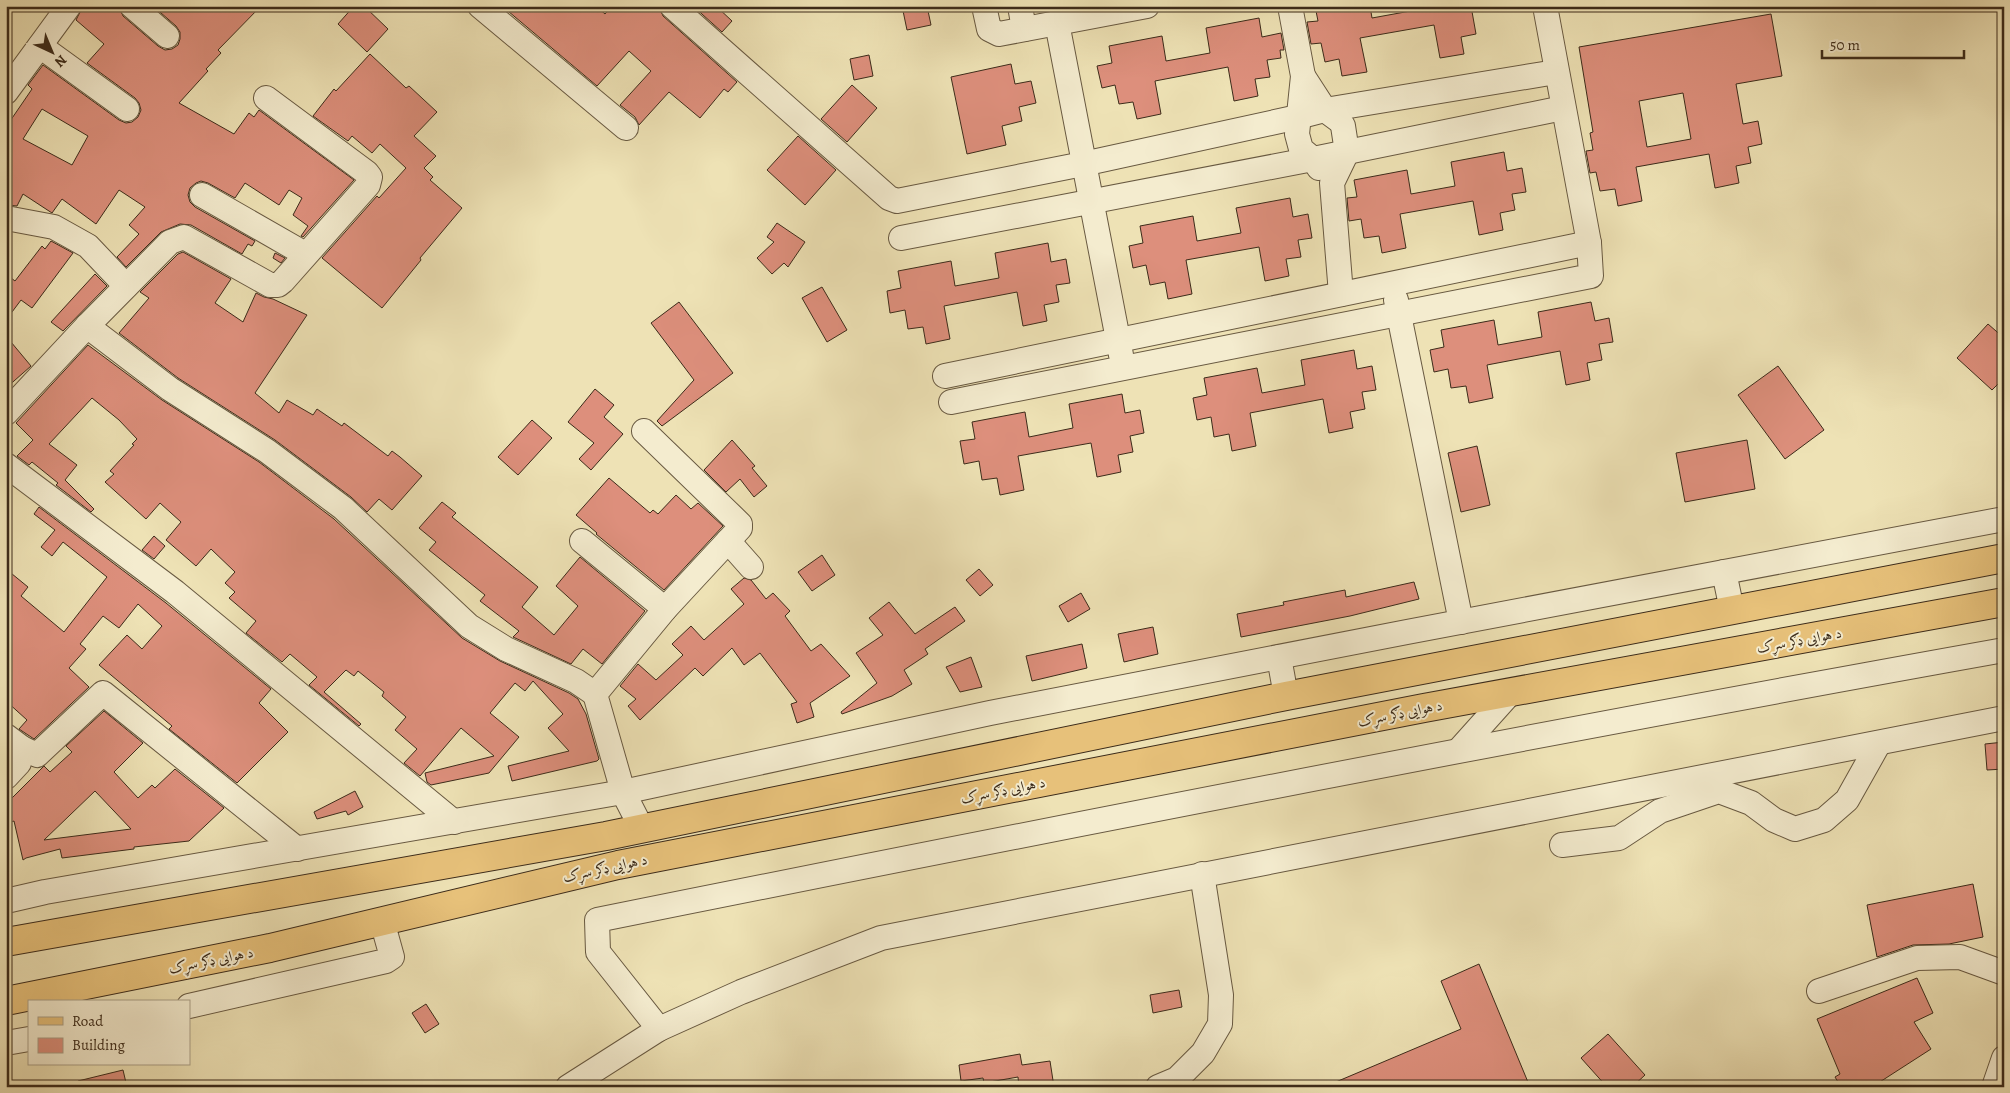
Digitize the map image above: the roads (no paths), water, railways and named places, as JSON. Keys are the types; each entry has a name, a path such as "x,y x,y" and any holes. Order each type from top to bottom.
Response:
{"main road":[{"name":"د هوایی ډګر سړک","path":"6,942 642,829 1286,696 2004,558"},
{"path":"1874,582 1882,624"},
{"name":"د هوایی ډګر سړک","path":"6,1001 270,948 618,865 1511,692 2004,602"}],"street":[{"path":"6,92 69,6"},
{"path":"132,6 167,36"},
{"path":"480,6 626,128"},
{"path":"672,6 889,198 896,200 1083,164 1325,110 1556,72"},
{"path":"984,6 989,29 999,34 1022,18 1056,23 1147,6"},
{"path":"1290,6 1303,76 1296,128 1301,149 1313,159 1332,183"},
{"path":"951,402 1591,276 1589,243 1562,108 1545,6"},
{"path":"1056,23 1123,368"},
{"path":"40,46 127,109"},
{"path":"1303,76 1325,110 1340,121 1343,126 1346,152 1332,183 1341,294"},
{"path":"6,413 164,247 177,238 184,237 270,284 278,285 368,184 370,177 367,173 266,98"},
{"path":"901,238 1313,159 1562,108"},
{"path":"202,195 305,254"},
{"path":"6,218 54,227 88,246 126,286"},
{"path":"945,376 1589,243"},
{"path":"1393,284 1461,622"},
{"path":"87,326 170,389 267,451 343,508 469,626 506,649 576,681 595,694 623,792 642,829"},
{"path":"595,694 665,609 740,528 740,524 644,431"},
{"path":"6,465 175,592 454,822"},
{"path":"6,901 45,892 623,792 990,713 2004,519"},
{"path":"582,540 665,609"},
{"path":"728,541 751,567"},
{"path":"1724,572 1732,610"},
{"path":"659,1029 598,952 597,920 1459,750 2004,650"},
{"path":"1279,657 1286,696"},
{"path":"14,742 37,755 103,692 297,849"},
{"path":"1459,750 1511,692"},
{"path":"568,1087 659,1029 741,992 881,938 2004,718"},
{"path":"6,777 20,763 14,742"},
{"path":"1562,845 1620,838 1660,811 1719,791 1751,803 1774,820 1795,829 1824,820 1848,800 1880,743"},
{"path":"1158,1087 1177,1079 1204,1053 1220,1024 1221,995 1202,874"},
{"path":"190,1006 386,961 392,957 382,921"},
{"path":"1819,991 1917,958 1960,957 2004,973"},
{"path":"6,1043 28,1039"},
{"path":"1994,1087 2004,1058"}]}
